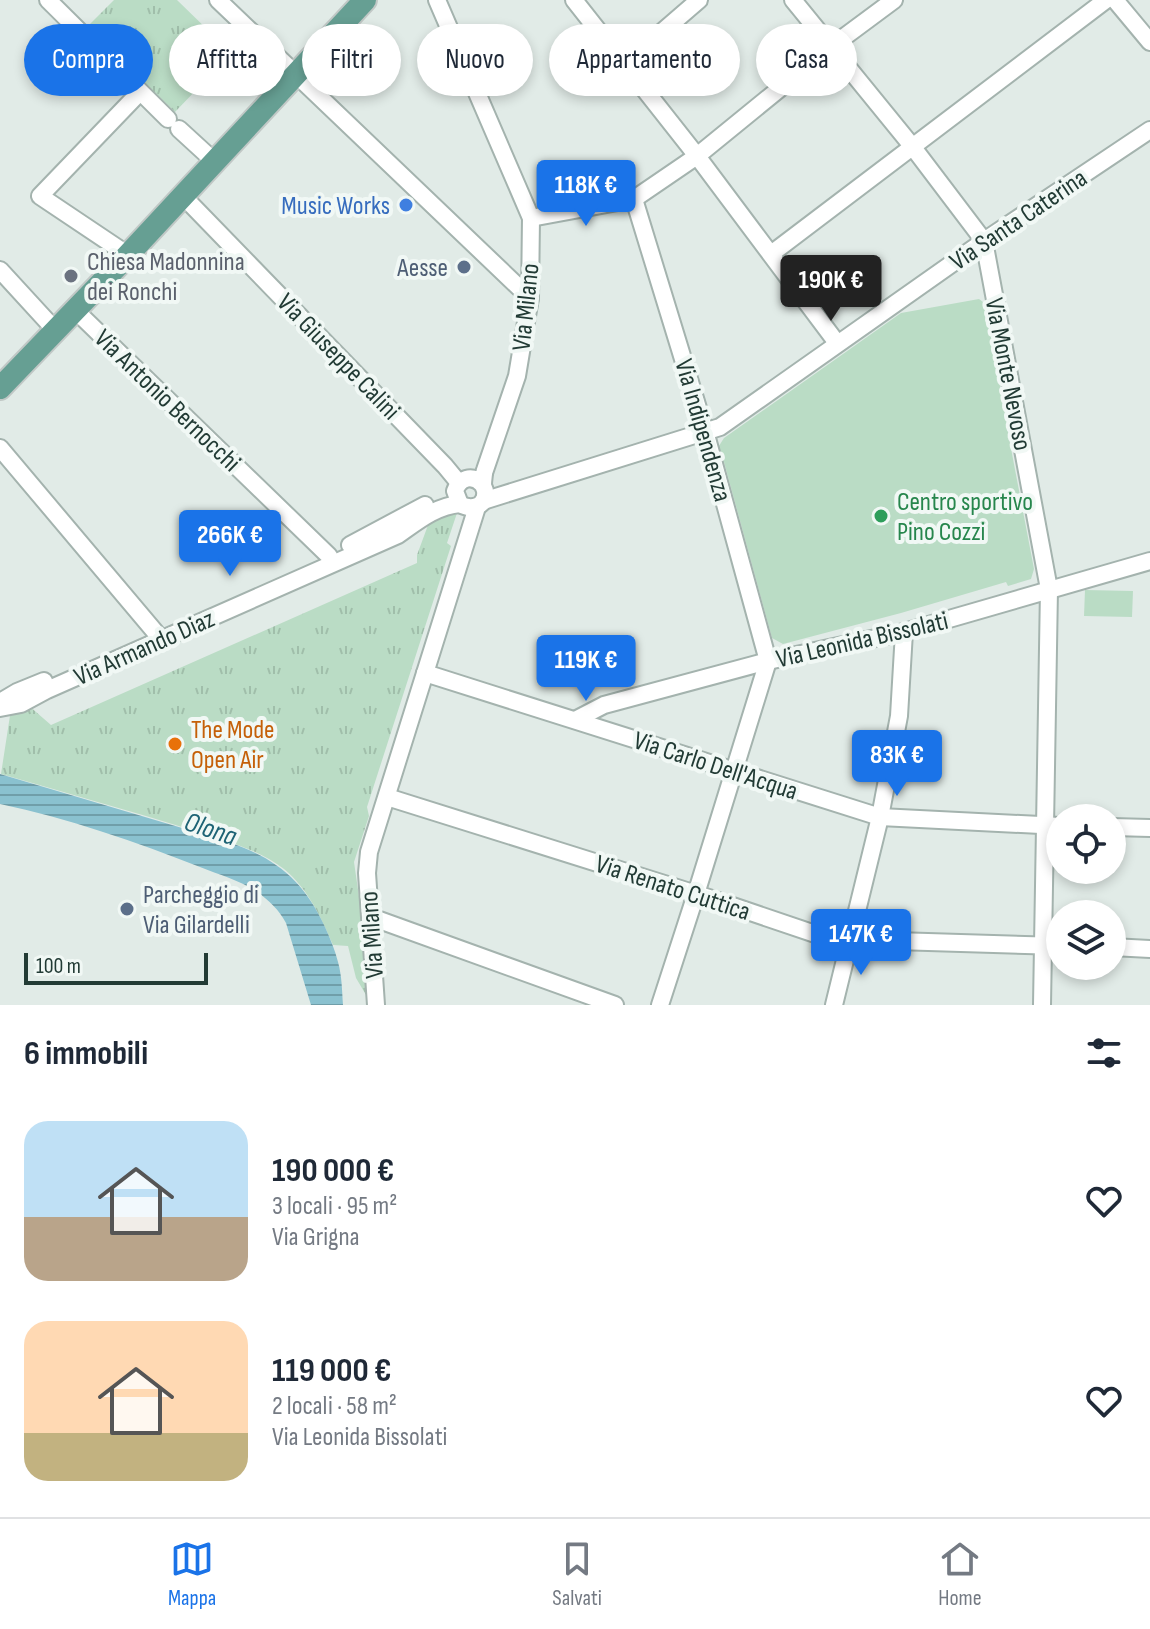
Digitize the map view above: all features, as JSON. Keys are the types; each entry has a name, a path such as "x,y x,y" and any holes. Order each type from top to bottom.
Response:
{"main road":[{"path":"0,388 365,0"}],"street":[{"path":"48,0 72,24"},
{"path":"218,0 530,298"},
{"name":"Via Milano","path":"376,1005 367,873 369,852 466,543 462,525 471,495 485,470 517,376 530,298 531,218 437,0"},
{"path":"574,0 592,24"},
{"path":"671,24 699,0"},
{"name":"Via Monte Nevoso","path":"793,0 813,24"},
{"path":"857,27 894,0"},
{"path":"771,254 1106,0"},
{"path":"1115,0 1150,42"},
{"name":"Via Monte Nevoso","path":"857,77 984,241 1049,589 1052,804"},
{"path":"128,255 40,196 136,96"},
{"path":"144,96 215,162"},
{"path":"649,96 837,343"},
{"path":"531,218 634,199 697,156 771,96"},
{"name":"Via Santa Caterina","path":"471,495 502,494 720,427 984,241 1150,130"},
{"name":"Via Giuseppe Calini","path":"183,196 471,495"},
{"name":"Via Indipendenza","path":"634,199 705,431 768,661"},
{"path":"0,270 56,331"},
{"name":"Via Antonio Bernocchi","path":"75,310 329,556"},
{"path":"0,448 156,633"},
{"name":"Via Armando Diaz","path":"0,705 17,692 329,556 425,505 471,495"},
{"name":"Via Armando Diaz","path":"0,705 21,704 398,535 428,514 471,495"},
{"name":"Via Leonida Bissolati","path":"575,720 604,705 768,661 904,632 1150,561"},
{"path":"834,1005 880,817 899,716 904,632"},
{"path":"660,1005 768,661"},
{"name":"Via Carlo Dell'Acqua","path":"425,673 880,817 1046,826"},
{"name":"Via Renato Cuttica","path":"387,797 830,939 1046,946"},
{"path":"1126,827 1150,828"},
{"name":"Via Monte Nevoso","path":"1042,1005 1042,946 1047,884"},
{"path":"371,917 615,1005"},
{"path":"1126,948 1150,949"}],"green space":[{"path":"114,0 177,0 202,24 169,24 169,96 190,96 175,112 153,91 153,24 90,24"},
{"name":"Centro sportivo Pino Cozzi","path":"979,299 987,305 1034,569 1031,579 1008,586 1006,582 783,644 772,638 724,462 721,462 717,449 724,438 901,313"},
{"path":"458,510 447,543 451,546 367,807 369,816 354,862 365,938 369,1000 356,978 348,946 333,945 307,894 293,877 274,862 218,838 1,774 11,709 28,705 51,725 417,563 431,517"},
{"path":"1085,590 1133,591 1132,617 1084,616"}],"water":[{"path":"0,774 226,841 273,863 297,883 325,927 339,967 343,1005 311,1005 286,923 257,892 229,878 127,840 76,823 0,804"}],"place":[{"name":"Music Works","path":"406,205"},
{"name":"Aesse","path":"464,267"},
{"name":"Chiesa Madonnina dei Ronchi","path":"71,276"},
{"name":"Centro sportivo Pino Cozzi","path":"881,516"},
{"name":"The Mode Open Air","path":"175,744"},
{"name":"Parcheggio di Via Gilardelli","path":"127,909"}],"water label":[{"name":"Olona","path":"211,828"}]}
